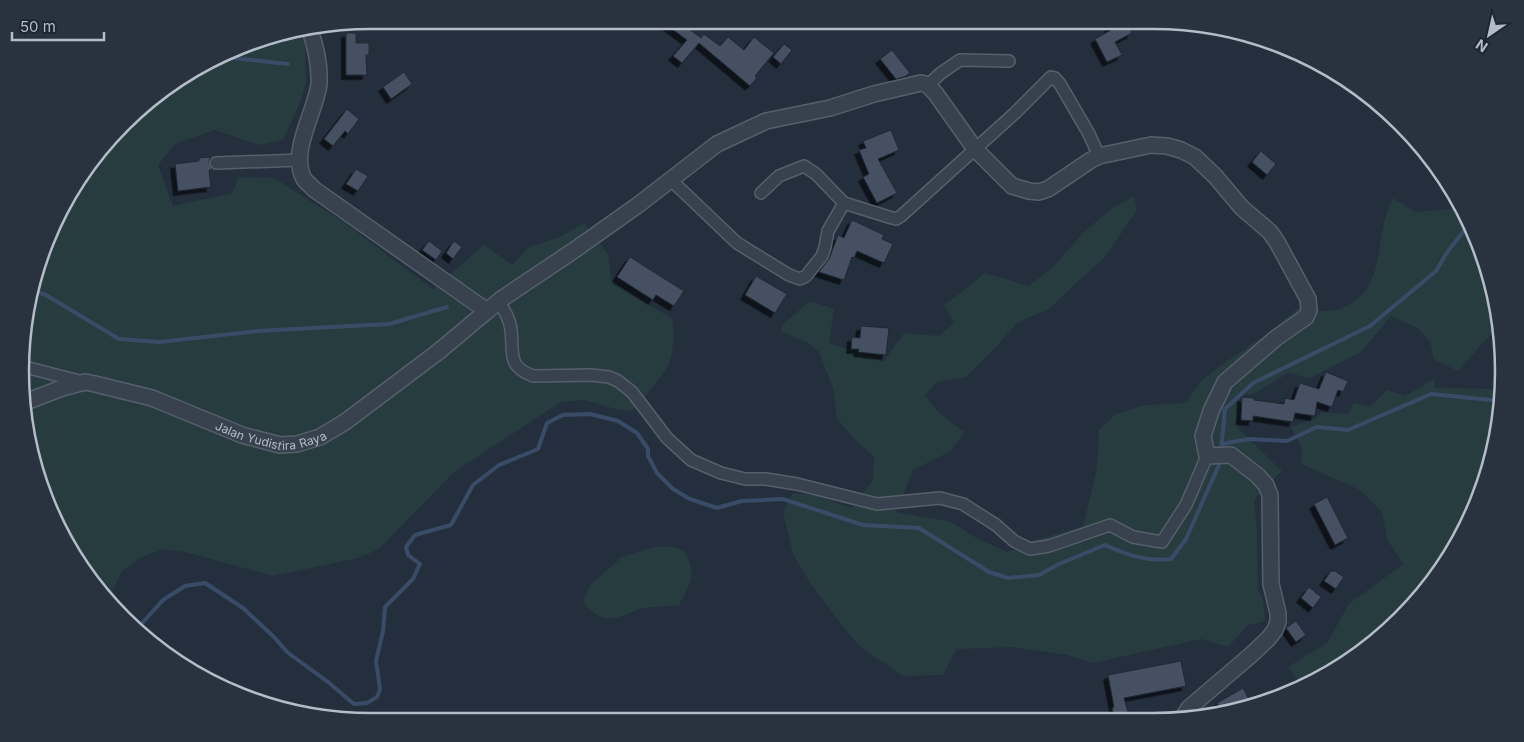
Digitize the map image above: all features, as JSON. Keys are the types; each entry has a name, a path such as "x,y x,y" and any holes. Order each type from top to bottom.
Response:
{"street":[{"path":"311,34 318,53 319,69 318,86 300,151 301,170 304,179 315,190 506,314 511,329 512,354 515,363 525,373 532,376 591,375 609,377 618,381 632,392 666,438 691,460 721,473 745,479 766,478 877,504 940,498 963,504 996,525 1014,541 1030,549 1049,546 1110,525 1133,537 1162,542 1218,455"},
{"path":"1009,61 960,60 928,85 975,149 1012,186 1039,192 1048,189 1099,156 1151,145 1167,146 1181,150 1195,157 1215,176 1242,208 1270,232 1308,299 1309,310 1306,317 1276,338 1225,382 1210,411 1203,436 1218,455 1258,476 1266,485 1270,495 1271,584 1278,613 1278,622 1268,639 1252,655 1187,711"},
{"path":"761,193 779,176 804,166 816,174 844,203 896,219 1015,113 1052,77 1060,84 1089,134 1099,156"},
{"name":"Jalan Yudistira Raya","path":"30,401 62,388 85,382 109,386 152,398 242,435 280,445 297,444 320,436 345,422 438,352 493,306 573,251 717,144 766,121 830,108 874,94 922,83 928,85"},
{"path":"216,163 300,160"},
{"path":"671,180 738,243 789,276 800,279 806,276 822,256 828,231 844,203"},
{"path":"29,368 85,382"}],"green space":[{"path":"304,35 305,38 306,81 301,101 283,140 259,145 215,130 175,144 158,165 173,206 233,193 238,177 274,178 342,221 433,289 484,245 512,265 529,247 560,237 584,223 608,254 612,284 672,318 673,340 668,366 659,380 632,411 619,410 584,400 561,402 454,472 379,549 358,558 273,576 185,552 164,549 142,557 122,571 111,593 86,561 64,522 40,460 29,393 29,349 35,304 47,261 64,220 86,181 99,163 129,129 163,99 181,86 220,64 282,40"},
{"path":"1134,196 1137,210 1105,257 1049,309 1018,322 966,377 937,382 925,395 936,410 964,432 951,451 913,470 896,512 951,522 978,539 1007,552 1035,540 1083,527 1097,468 1099,430 1116,414 1145,405 1186,403 1201,381 1267,334 1297,309 1329,311 1352,303 1362,295 1374,274 1385,220 1393,198 1415,212 1453,207 1469,240 1484,282 1493,332 1458,371 1434,360 1430,342 1418,328 1391,316 1361,352 1310,378 1288,373 1255,393 1243,395 1240,398 1235,425 1282,471 1254,500 1257,530 1258,590 1263,599 1265,621 1248,625 1228,647 1201,639 1093,663 1067,655 1012,647 956,649 943,675 903,676 859,646 809,581 793,554 783,512 793,493 814,495 851,508 873,480 874,457 853,438 837,418 833,388 819,352 807,342 782,332 782,325 810,301 834,309 829,343 883,362 904,333 939,336 954,323 944,306 985,273 1029,286 1052,268 1083,233 1111,209"},
{"path":"1434,379 1435,388 1495,389 1489,438 1477,481 1460,522 1449,542 1438,561 1410,597 1361,643 1343,656 1299,680 1288,667 1327,643 1349,604 1403,564 1387,539 1382,512 1360,490 1301,464 1302,448 1291,427 1315,419 1322,412 1348,414 1354,403 1370,407 1387,390 1405,396"},
{"path":"653,547 677,548 683,551 688,558 691,567 691,580 679,605 643,608 614,618 603,617 588,608 583,602 590,585 622,557"}],"building":[{"path":"672,29 689,29 701,38 704,34 720,46 728,37 744,50 754,37 774,53 755,76 757,78 750,86 699,43 682,63 673,56 687,40"},
{"path":"1130,29 1132,33 1115,42 1122,55 1107,62 1095,39 1111,30"},
{"path":"346,33 356,33 356,43 369,43 369,55 366,55 367,75 346,75"},
{"path":"784,44 792,50 781,64 773,57"},
{"path":"892,50 910,73 904,77 896,79 880,59"},
{"path":"404,72 412,84 391,99 383,87"},
{"path":"347,109 359,119 348,134 345,131 333,146 324,139"},
{"path":"891,130 899,150 878,159 897,193 877,203 863,177 869,174 859,150 866,148 863,141"},
{"path":"1261,151 1276,164 1267,175 1252,162"},
{"path":"210,157 209,163 212,170 209,170 211,187 178,191 175,164 199,161 199,158"},
{"path":"356,169 368,176 358,191 346,184"},
{"path":"852,220 884,235 882,239 893,244 884,263 857,251 854,258 852,257 844,280 819,272 829,259 838,235 844,238"},
{"path":"429,241 442,251 436,260 422,250"},
{"path":"454,241 462,247 453,259 446,253"},
{"path":"630,257 684,291 674,306 656,295 653,300 617,277"},
{"path":"756,276 787,294 775,313 745,295"},
{"path":"861,326 889,328 886,355 858,352 859,349 851,349 852,337 860,338"},
{"path":"1326,372 1348,381 1343,392 1338,390 1332,407 1317,402 1315,416 1295,413 1293,422 1253,416 1253,421 1241,420 1242,397 1284,404 1285,398 1294,400 1300,383 1319,389"},
{"path":"1327,497 1348,538 1335,545 1314,504"},
{"path":"1331,571 1335,571 1344,577 1336,589 1324,581"},
{"path":"1309,587 1321,597 1313,608 1301,598"},
{"path":"1296,621 1306,635 1296,642 1286,628"},
{"path":"1181,661 1186,686 1124,698 1128,713 1113,713 1108,675"},
{"path":"1243,688 1249,700 1219,707 1217,703"}],"waterway":[{"path":"233,58 288,64"},
{"path":"1221,451 1225,409 1253,383 1370,326 1436,271 1448,251 1464,230"},
{"path":"38,292 46,295 119,339 159,342 258,331 389,324 447,307"},
{"path":"1222,444 1249,439 1287,441 1317,427 1348,430 1431,394 1494,400"},
{"path":"141,624 163,600 185,586 205,583 243,608 287,652 354,704 367,703 377,697 380,689 376,661 383,631 385,607 413,579 420,564 408,555 406,547 415,535 451,525 473,485 499,465 538,449 547,423 563,415 590,414 618,421 637,433 648,449 648,456 657,473 673,489 690,499 717,508 742,501 783,499 863,525 919,528 989,572 1008,578 1039,575 1059,564 1105,545 1137,557 1162,560 1171,559 1186,539 1219,465 1220,458"}]}
